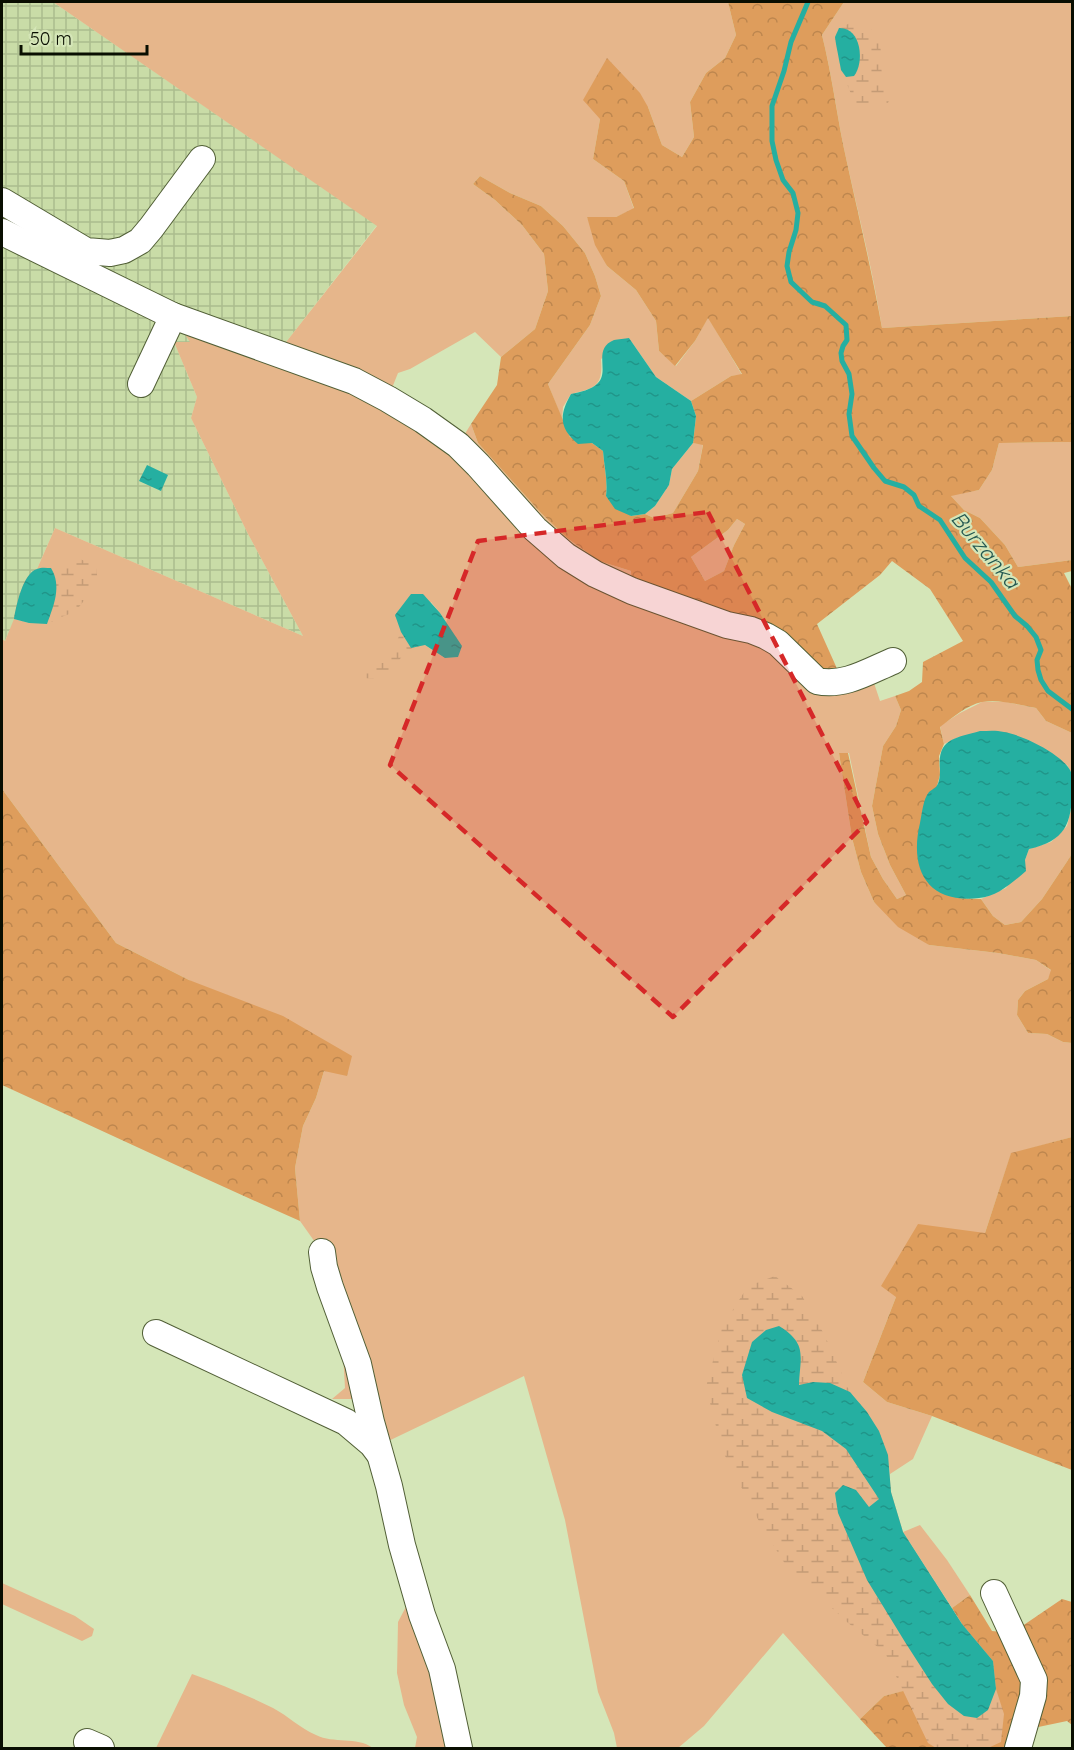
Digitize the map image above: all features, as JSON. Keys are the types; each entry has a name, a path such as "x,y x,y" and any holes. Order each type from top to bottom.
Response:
{"lane":[{"path":"2,201 86,250 110,253 124,250 140,241 202,159"},
{"path":"2,232 172,316 354,381 388,399 458,445 535,529 566,556 595,574 632,591 727,625 766,636 778,643 818,681 843,682 893,661"},
{"path":"141,384 172,316"},
{"path":"322,1252 330,1287 358,1364 410,1578 441,1669 459,1749"},
{"path":"156,1334 346,1422 372,1444 381,1458"},
{"path":"994,1593 1034,1680 1033,1696 1018,1749"}],"highlighted area":[{"path":"708,512 867,822 673,1017 390,765 478,541"}],"shaded area":[{"path":"2,2 53,2 377,225 283,346 174,342 197,397 191,418 248,534 303,636 55,528 5,641 2,639"}],"green space":[{"path":"53,2 728,2 736,35 725,58 706,73 690,102 694,137 682,157 662,145 648,107 600,119 593,159 624,181 634,209 616,217 587,217 607,266 636,290 656,321 659,351 676,366 695,341 708,317 742,375 731,376 691,401 656,377 629,338 601,359 601,375 596,384 587,390 571,394 563,407 562,419 548,384 590,325 601,296 595,276 585,253 563,226 541,206 510,193 480,176 473,184 495,200 522,225 544,254 548,291 535,329 501,357 475,332 410,369 398,373 388,398 458,445 471,424 478,443 541,513 567,538 599,561 631,571 843,682 850,693 874,683 880,701 895,696 901,710 896,726 883,746 872,806 878,834 890,865 906,895 897,899 871,857 849,753 839,753 852,838 861,872 874,902 929,945 1036,960 1052,971 1048,979 1025,991 1018,1000 1017,1015 1028,1033 1047,1034 1063,1042 1072,1043 1072,1137 1011,1154 985,1233 896,1297 863,1382 887,1402 932,1416 913,1459 890,1474 878,1430 850,1392 932,1684 884,1696 860,1719 783,1633 704,1726 678,1748 617,1748 614,1733 598,1692 565,1520 524,1376 378,1446 366,1399 332,1399 345,1388 343,1352 322,1252 300,1221 295,1168 303,1126 316,1098 324,1071 189,980 116,943 2,789 2,639 5,641 14,619 29,623 51,568 37,569 55,528 303,636 248,534 191,418 197,397 174,342 190,342 173,316 283,346 377,226","holes":["431,602 461,646 458,657 445,658 425,645 395,615 404,605"]},
{"path":"728,2 844,2 822,35 882,328 1072,316 1072,442 999,443 992,470 979,490 951,496 964,510 980,518 1005,545 1018,567 1072,560 1072,571 1064,573 1072,589 1072,733 1046,721 1036,708 996,701 976,704 960,712 940,727 944,744 939,756 940,775 937,786 957,898 981,899 993,916 1005,925 1021,922 1042,899 1072,854 1072,1043 1063,1042 1047,1034 1028,1033 1017,1015 1018,1000 1025,991 1048,979 1051,970 1036,960 929,945 898,927 874,902 861,872 852,838 839,753 848,753 871,857 897,899 906,895 890,865 878,834 872,806 883,746 896,726 901,710 895,696 909,691 922,682 923,662 963,641 930,589 892,561 880,575 817,624 843,682 795,658 632,591 631,571 599,561 567,538 541,513 478,443 471,424 497,385 501,357 535,329 548,291 544,254 522,225 495,200 473,184 480,176 510,193 541,206 563,226 585,253 601,296 590,325 548,384 570,437 592,443 603,451 606,496 631,516 645,514 654,518 673,513 698,471 703,445 693,443 696,416 691,401 731,376 742,374 708,318 695,341 675,366 659,351 656,321 636,290 607,266 595,245 587,217 616,217 634,208 624,181 593,159 600,119 583,100 607,58 640,93 648,107 662,145 682,157 694,137 690,102 706,73 725,58 736,35","holes":["737,519 745,524 724,571 705,581 691,557 728,530"]},
{"path":"844,2 1072,2 1072,316 882,328 822,35"},
{"path":"855,21 870,28 879,41 882,74 891,91 888,103 884,105 858,109 843,73 835,37 839,28"},
{"path":"1072,442 1072,560 1018,567 1005,545 980,518 964,510 950,495 979,490 992,470 999,443"},
{"path":"693,443 703,444 698,471 673,513 654,518 645,514 655,506 669,485 672,469"},
{"path":"737,519 745,524 724,571 705,581 691,557 728,530"},
{"path":"80,559 96,566 98,583 75,612 47,624 14,619 24,583 32,572 40,568 51,568 56,574"},
{"path":"411,594 423,594 440,613 462,646 458,657 445,658 425,645 416,647 404,654 389,674 376,679 365,678 364,667 392,651 401,632 395,615"},
{"path":"982,702 1006,702 1036,708 1046,721 1072,733 1072,774 1067,765 959,737 944,744 940,726"},
{"path":"2,789 116,943 189,980 283,1016 352,1056 347,1076 324,1071 316,1098 303,1126 295,1168 300,1221 2,1085"},
{"path":"1072,805 1072,854 1042,899 1021,922 1005,925 993,916 981,899 1006,888 1025,860 1029,849 1051,842 1067,826"},
{"path":"1072,1137 1072,1470 932,1416 887,1402 863,1382 896,1297 881,1286 918,1224 985,1233 1011,1153"},
{"path":"775,1276 802,1296 824,1334 850,1392 879,1431 888,1455 891,1492 903,1532 962,1624 993,1661 996,1689 1004,1714 1001,1742 988,1748 936,1748 928,1743 885,1653 792,1575 762,1527 722,1450 706,1387 722,1327 748,1286"},
{"path":"920,1525 970,1595 952,1608 903,1532"},
{"path":"2,1583 75,1616 94,1629 92,1636 82,1641 2,1604"},
{"path":"970,1595 992,1631 1012,1633 1062,1599 1072,1602 1072,1725 1067,1721 1024,1730 1018,1748 887,1748 860,1719 884,1696 903,1691 962,1624 952,1608"},
{"path":"409,1601 459,1748 415,1748 417,1737 404,1705 397,1673 398,1622"},
{"path":"192,1674 273,1708 323,1738 359,1742 373,1748 156,1748"}],"water":[{"path":"839,28 852,33 859,46 859,62 854,76 846,77 841,70 835,37"},
{"path":"629,338 656,377 691,401 696,416 693,443 672,469 669,485 655,506 645,514 631,516 615,509 606,496 603,451 592,443 578,444 567,432 563,421 564,408 571,394 592,387 601,378 602,354 607,344 614,340"},
{"path":"147,465 168,475 161,491 139,481"},
{"path":"39,568 51,568 56,589 47,624 14,619 21,591 28,577"},
{"path":"411,594 423,594 440,613 462,646 458,657 445,658 425,645 411,648 401,632 395,615"},
{"path":"980,731 998,731 1029,740 1063,761 1071,772 1072,801 1068,821 1058,836 1041,846 1029,849 1025,860 1026,871 992,895 961,898 946,895 926,880 920,869 917,840 925,799 939,780 940,759 945,745 956,738"},
{"path":"779,1326 798,1345 801,1358 799,1385 813,1382 830,1383 850,1392 879,1431 888,1455 891,1492 903,1532 962,1624 993,1661 996,1689 988,1710 977,1718 964,1716 948,1704 932,1684 867,1580 838,1513 835,1493 843,1485 856,1490 869,1507 879,1499 846,1449 822,1431 772,1412 747,1398 742,1375 752,1342 766,1330"}],"waterway":[{"name":"Burzanka","path":"808,2 791,42 772,106 772,141 776,160 783,180 793,193 798,213 787,266 791,282 812,302 825,306 846,325 847,340 841,353 842,361 849,374 852,394 849,414 852,436 885,481 904,487 914,495 919,506 940,520 965,558 991,582 1015,616 1036,637 1041,650 1037,660 1041,680 1048,691 1072,709"}]}
